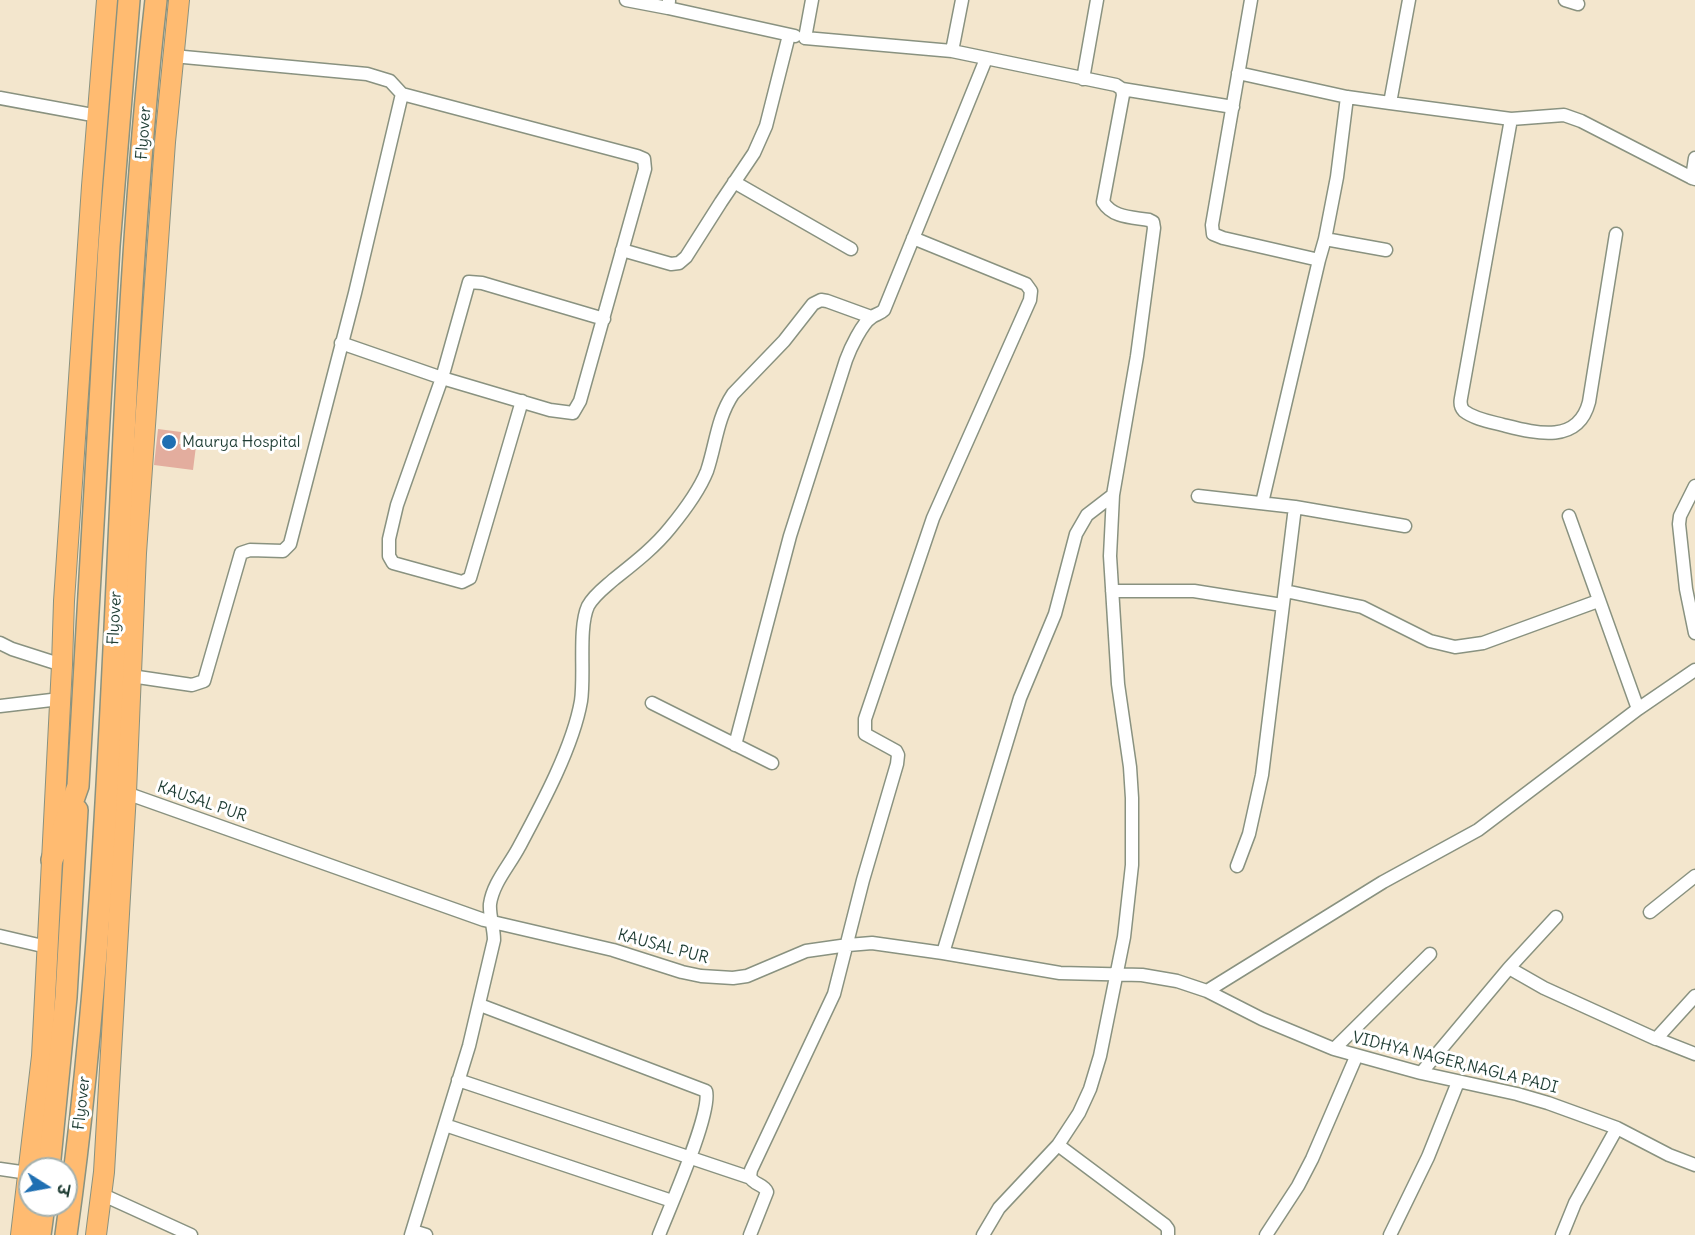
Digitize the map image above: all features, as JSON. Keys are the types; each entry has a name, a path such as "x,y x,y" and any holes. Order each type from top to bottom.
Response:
{"highway":[{"name":"Flyover","path":"40,1157 66,997 109,246 129,0"},
{"name":"Flyover","path":"66,1235 77,1157 97,964 135,251 148,68 156,0"},
{"path":"52,860 78,786"},
{"path":"40,1235 42,1217"}],"main road":[{"path":"38,1157 64,601 107,0"},
{"path":"96,1235 104,1172 126,793 136,553 165,142 179,0"},
{"path":"21,1235 26,1217"}],"street":[{"path":"626,0 669,4 805,38 952,51 1116,85 1122,89 1233,107"},
{"path":"805,38 812,0"},
{"path":"952,51 962,0"},
{"path":"1083,79 1097,0"},
{"path":"1251,0 1212,225 1213,234 1319,260"},
{"path":"1390,103 1409,0"},
{"path":"1564,0 1578,4"},
{"path":"622,250 671,264 679,263 686,257 754,153 766,126 789,35"},
{"path":"173,56 368,74 390,81 402,94 644,159 645,169 576,410 569,414 550,410 442,378 341,342"},
{"path":"426,1235 412,1233 480,1005 494,940 490,904 494,890 548,790 577,718 582,689 585,615 591,602 657,543 686,507 706,472 719,422 733,394 784,341 813,304 821,300 827,301 871,317 884,310 986,59"},
{"path":"1239,74 1347,97 1511,119 1564,115 1581,121 1694,179 1695,158"},
{"path":"983,1235 1006,1199 1058,1144 1078,1113 1092,1081 1118,974 1129,900 1132,832 1130,767 1118,684 1110,556 1113,495 1135,367 1154,228 1153,222 1117,214 1108,210 1103,202 1123,94 1122,89"},
{"path":"130,676 192,685 204,681 241,553 250,550 283,551 290,544 355,293 402,94"},
{"path":"1262,503 1325,239 1337,177 1347,97"},
{"path":"0,98 98,116"},
{"path":"1511,119 1461,398 1461,406 1465,411 1496,423 1544,434 1560,432 1581,421 1589,402 1616,234"},
{"path":"735,182 851,249"},
{"path":"750,1235 767,1192 764,1187 754,1183 751,1170 831,1002 898,758 896,751 864,734 864,719 933,519 1027,309 1031,295 1030,287 1026,284 913,238"},
{"path":"1325,239 1386,250"},
{"path":"522,401 470,578 462,582 397,565 389,556 391,528 442,378 468,283 471,281 482,283 603,319"},
{"path":"735,745 797,514 846,360 855,340 871,317"},
{"path":"1695,486 1679,520 1686,589 1695,633"},
{"path":"943,953 1020,698 1055,614 1076,534 1087,515 1113,495"},
{"path":"1198,496 1295,507 1405,526"},
{"path":"1238,866 1254,815 1262,775 1295,507"},
{"path":"1569,516 1638,709"},
{"path":"1113,591 1194,591 1282,606"},
{"path":"1285,591 1362,607 1430,641 1455,647 1483,643 1599,601"},
{"path":"0,643 62,665"},
{"path":"1207,992 1383,882 1478,830 1638,709 1695,670"},
{"path":"0,706 60,699"},
{"path":"652,703 772,763"},
{"name":"KAUSAL PUR","path":"126,793 493,922 613,950 682,972 720,978 747,976 806,951 848,945 884,944 1060,973 1158,977 1207,992"},
{"path":"1650,912 1695,876"},
{"path":"1421,1073 1509,968 1556,917"},
{"path":"0,936 48,947"},
{"path":"1334,1049 1430,954"},
{"path":"1509,968 1544,988 1695,1054"},
{"name":"VIDHYA NAGER,NAGLA PADI","path":"1207,992 1262,1019 1356,1057 1458,1082 1528,1096 1617,1128 1669,1155 1695,1165"},
{"path":"1657,1039 1695,996"},
{"path":"480,1005 704,1088 707,1094 707,1104 690,1158 659,1235"},
{"path":"1266,1235 1298,1186 1312,1159 1356,1057"},
{"path":"458,1080 751,1178"},
{"path":"1390,1235 1428,1157 1458,1082"},
{"path":"445,1125 672,1202"},
{"path":"1562,1235 1575,1203 1617,1128"},
{"path":"1058,1144 1165,1225 1168,1235"},
{"path":"0,1169 18,1170"},
{"path":"101,1194 191,1235"}],"building":[{"path":"158,429 181,432 179,444 196,446 193,470 154,465"}],"place":[{"name":"Maurya Hospital","path":"169,442"}]}
